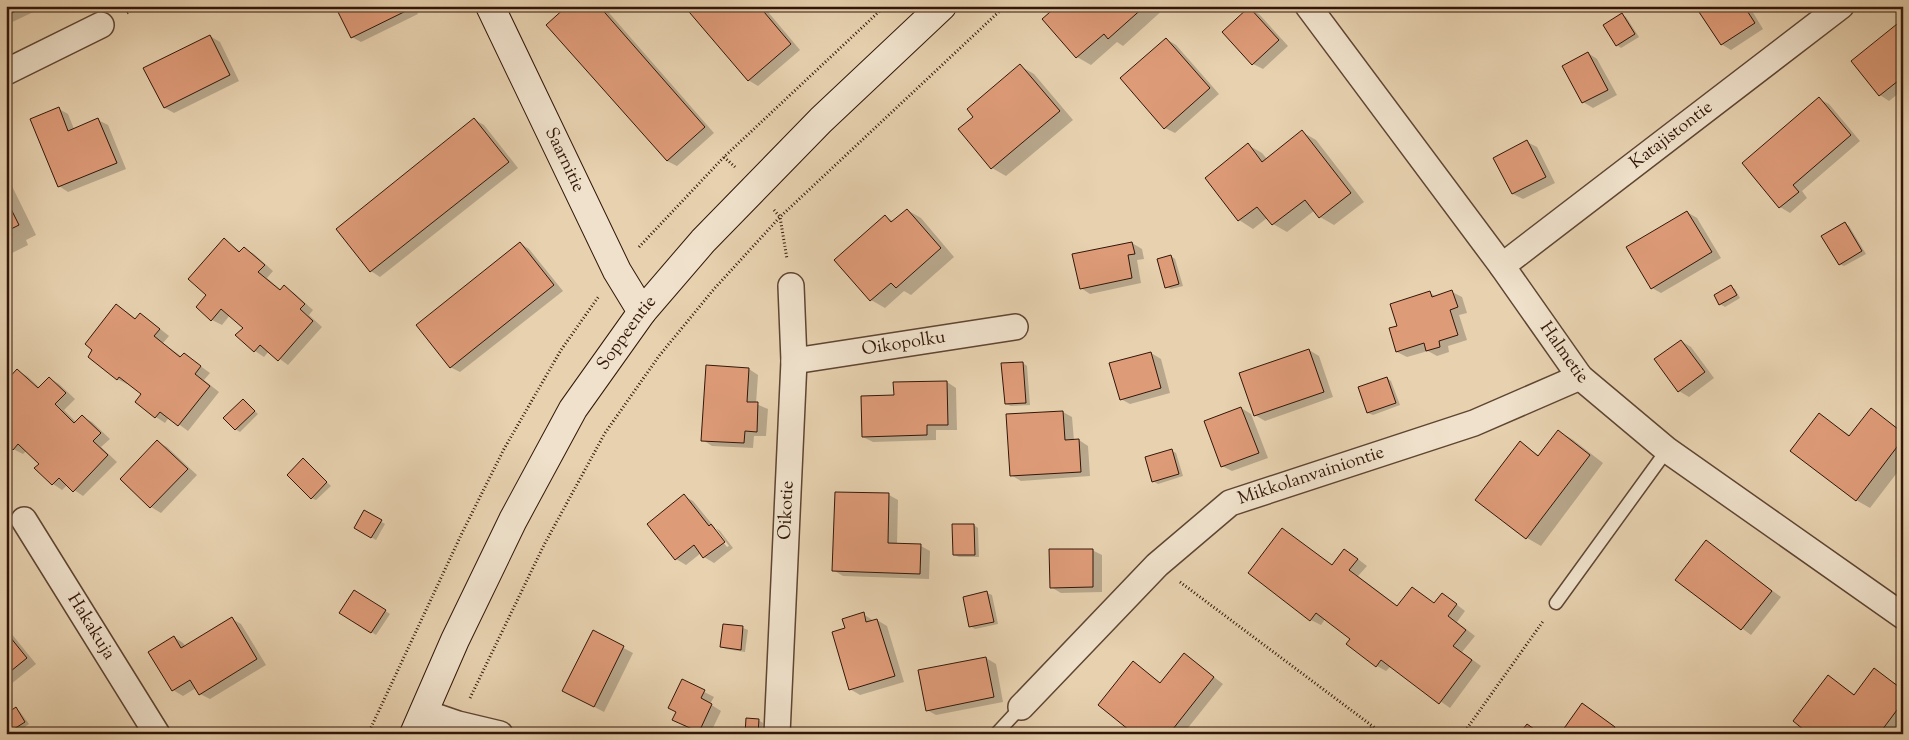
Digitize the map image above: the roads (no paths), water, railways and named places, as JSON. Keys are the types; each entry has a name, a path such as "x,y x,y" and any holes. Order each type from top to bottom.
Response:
{"main road":[{"name":"Saarnitie","path":"490,6 617,271 642,312"},
{"name":"Soppeentie","path":"418,723 455,640 517,511 574,409 642,312 703,241 808,133 942,6"}],"street":[{"name":"Halmetie","path":"1308,6 1502,266 1580,377 1667,450 1903,616"},
{"name":"Katajistontie","path":"1502,266 1841,6"},
{"path":"6,72 101,25"},
{"name":"Oikotie","path":"777,734 794,361 792,286"},
{"name":"Oikopolku","path":"794,361 1015,327"},
{"name":"Mikkolanvainiontie","path":"1021,707 1157,565 1230,503 1474,423 1580,377"},
{"name":"Hakakuja","path":"24,520 157,734"},
{"path":"418,723 458,724 500,734"}],"lane":[{"path":"1556,603 1667,450"},
{"path":"996,734 1021,707"}]}
